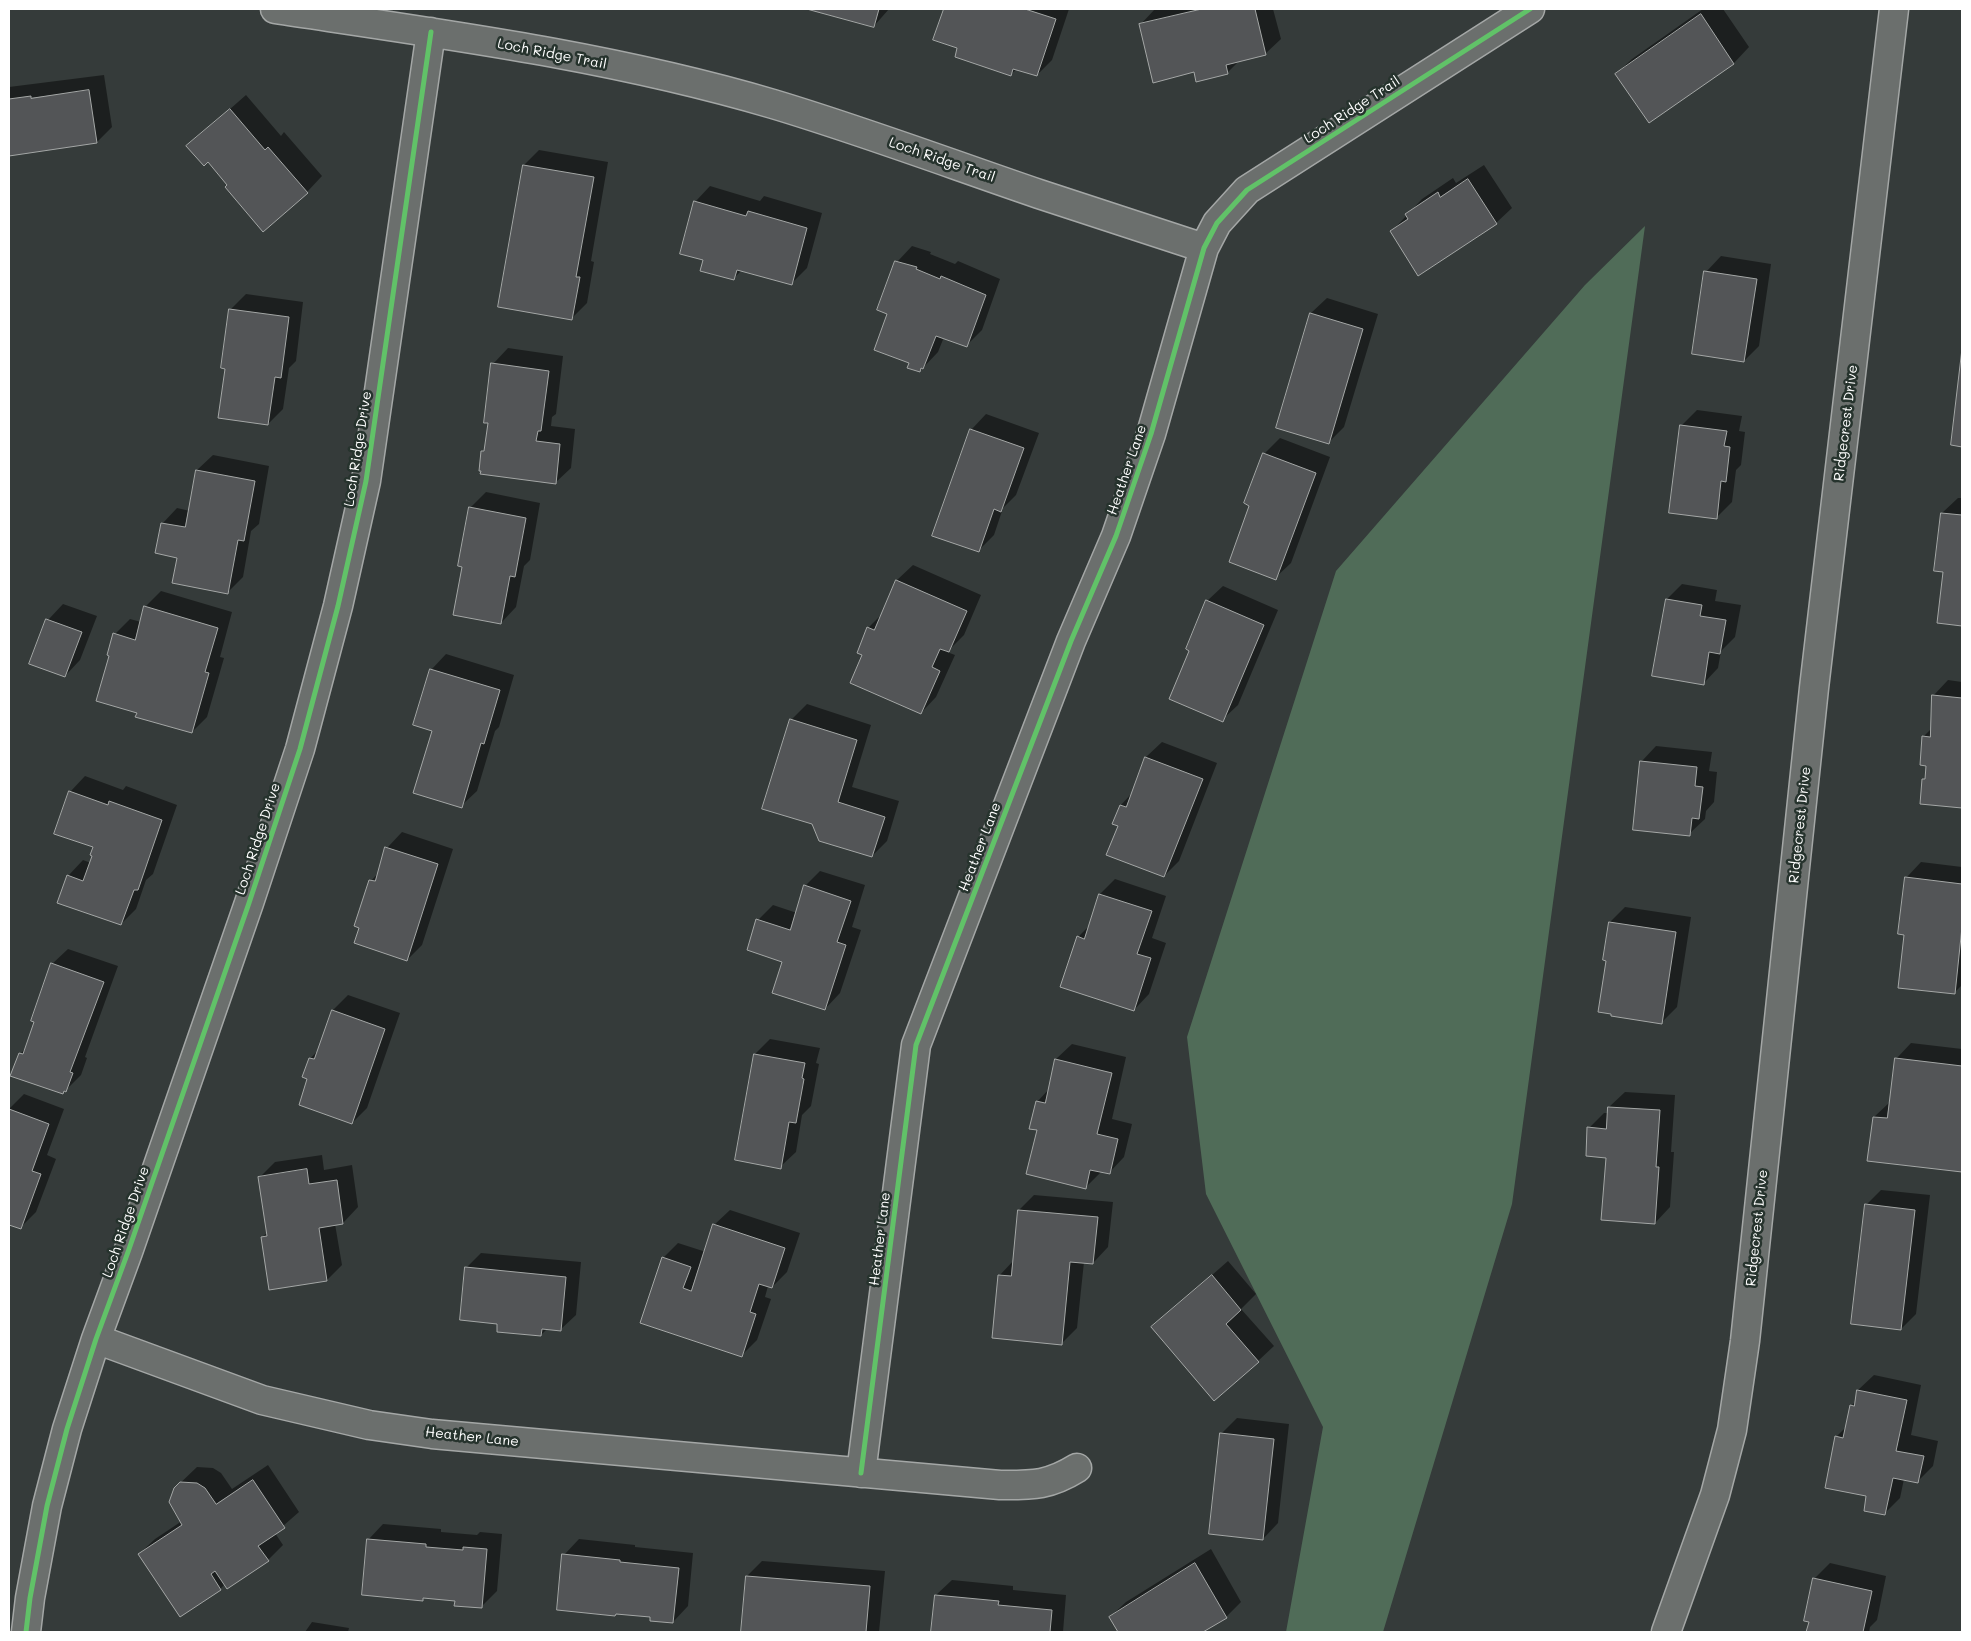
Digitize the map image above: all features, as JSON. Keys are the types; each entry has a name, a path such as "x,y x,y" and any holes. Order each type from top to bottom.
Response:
{"street":[{"name":"Loch Ridge Trail","path":"276,9 431,32 564,55 652,74 772,104 1204,248 1217,222 1247,190 1530,9"},
{"name":"Ridgecrest Drive","path":"1666,1632 1715,1495 1732,1430 1745,1342 1814,688 1894,9"},
{"name":"Loch Ridge Drive","path":"26,1632 30,1598 47,1506 68,1429 96,1339 128,1252 294,767 338,606 366,480 431,32"},
{"name":"Heather Lane","path":"861,1473 916,1045 1071,641 1116,536 1151,434 1204,248"},
{"name":"Heather Lane","path":"96,1339 262,1400 369,1425 432,1434 1000,1486 1030,1485 1058,1480 1077,1468"}],"green space":[{"path":"1645,226 1512,1204 1383,1632 1286,1632 1323,1427 1206,1194 1187,1037 1336,571 1585,285"}],"building":[{"path":"807,9 879,9 874,27"},
{"path":"944,9 1025,9 1056,19 1037,76 1013,69 1011,76 955,57 957,48 933,40"},
{"path":"1202,9 1255,9 1266,55 1226,65 1228,74 1196,82 1194,72 1153,83 1139,24"},
{"path":"1701,14 1734,64 1649,123 1615,74"},
{"path":"89,90 97,143 9,156 9,99"},
{"path":"230,109 265,150 268,147 308,193 263,232 225,187 227,185 208,162 204,166 186,146"},
{"path":"523,165 594,177 576,277 580,277 572,320 498,307"},
{"path":"1468,179 1497,224 1418,276 1390,231 1408,219 1405,214 1438,192 1440,197"},
{"path":"694,201 746,216 748,211 807,228 792,285 737,270 734,280 700,271 703,260 680,254"},
{"path":"895,261 917,267 916,269 940,279 941,276 986,295 967,347 936,336 923,369 921,368 920,372 907,368 909,363 874,350 887,314 877,310"},
{"path":"1704,271 1757,279 1744,362 1692,354"},
{"path":"229,309 289,317 281,378 275,377 268,425 218,418 225,369 221,368"},
{"path":"1310,313 1363,329 1329,444 1276,428"},
{"path":"1962,349 1962,447 1951,445"},
{"path":"491,363 549,371 541,431 538,431 536,441 560,444 556,484 480,474 481,451 484,451 488,423 484,423"},
{"path":"1680,425 1727,431 1724,446 1730,447 1726,482 1721,481 1717,519 1669,513"},
{"path":"970,429 1024,448 1001,512 994,509 979,552 932,536"},
{"path":"1263,453 1316,473 1276,580 1229,562 1249,506 1244,503"},
{"path":"196,470 255,481 244,541 238,540 228,594 172,583 177,558 155,553 161,523 185,527"},
{"path":"469,507 526,518 515,577 510,576 501,624 453,615 462,567 458,566"},
{"path":"1941,513 1962,515 1962,626 1937,623 1943,572 1934,571"},
{"path":"896,580 967,611 949,652 940,649 932,667 940,671 921,714 850,683 862,655 857,653 867,627 874,630"},
{"path":"1666,599 1702,605 1700,616 1726,620 1720,654 1709,652 1704,685 1652,676"},
{"path":"1206,600 1264,625 1223,722 1169,699 1189,651 1186,649"},
{"path":"144,606 218,628 205,672 209,673 192,733 135,717 137,713 96,701 109,656 107,655 113,633 135,640"},
{"path":"46,619 82,632 65,677 29,664"},
{"path":"430,669 500,690 484,744 481,743 462,808 413,793 432,731 413,725"},
{"path":"1932,695 1962,698 1962,808 1920,804 1922,779 1925,779 1926,766 1920,765 1922,736 1930,737"},
{"path":"790,719 857,740 838,802 885,817 872,857 819,841 812,824 762,809"},
{"path":"1145,757 1203,779 1164,877 1106,855 1118,826 1112,824 1120,805 1126,807"},
{"path":"1640,761 1697,767 1695,786 1703,787 1699,819 1692,818 1690,836 1633,830"},
{"path":"69,791 108,805 109,801 162,820 138,890 134,890 121,925 57,903 67,875 83,881 92,856 90,855 93,847 54,834"},
{"path":"385,847 438,864 407,961 354,943 359,928 354,926 369,880 375,881"},
{"path":"1905,877 1962,884 1962,927 1955,994 1898,988 1904,935 1898,934"},
{"path":"804,885 851,901 837,942 846,945 825,1010 772,993 782,962 747,950 756,919 790,930"},
{"path":"1099,894 1152,911 1137,954 1151,958 1134,1011 1060,987 1077,936 1084,939"},
{"path":"1609,922 1676,932 1662,1024 1611,1016 1611,1014 1598,1012 1606,961 1603,960"},
{"path":"51,963 104,982 70,1072 73,1073 66,1092 64,1091 63,1094 10,1076 19,1053 23,1054 34,1022 31,1021"},
{"path":"332,1010 385,1029 352,1124 299,1105 307,1079 302,1077 309,1058 314,1059"},
{"path":"754,1054 805,1063 796,1123 789,1122 781,1169 735,1160"},
{"path":"1895,1058 1962,1066 1962,1172 1867,1161 1873,1117 1887,1118"},
{"path":"1055,1059 1112,1073 1097,1134 1118,1139 1110,1174 1090,1170 1086,1189 1026,1174 1037,1130 1029,1129 1036,1101 1045,1103"},
{"path":"1608,1107 1660,1110 1655,1224 1601,1220 1606,1158 1586,1156 1587,1127 1606,1129"},
{"path":"9,1109 49,1124 32,1171 41,1174 21,1229 9,1225"},
{"path":"307,1169 309,1184 337,1180 343,1224 319,1228 327,1281 269,1290 261,1237 267,1236 258,1177"},
{"path":"1865,1204 1915,1210 1901,1330 1851,1324"},
{"path":"1018,1210 1098,1217 1093,1264 1070,1262 1062,1345 992,1338 998,1275 1011,1276"},
{"path":"713,1224 785,1248 772,1288 759,1284 750,1312 756,1314 742,1357 640,1323 662,1257 691,1267 683,1288 691,1291"},
{"path":"465,1267 566,1277 561,1331 542,1329 541,1336 497,1332 497,1324 460,1320"},
{"path":"1212,1275 1241,1310 1226,1324 1259,1362 1214,1401 1151,1327"},
{"path":"1857,1390 1907,1400 1896,1451 1924,1456 1918,1483 1893,1478 1885,1515 1864,1511 1866,1496 1825,1488 1835,1436 1843,1438 1850,1405 1854,1406"},
{"path":"1220,1433 1274,1439 1263,1540 1209,1534"},
{"path":"253,1480 285,1528 258,1546 269,1561 227,1589 215,1571 211,1574 221,1590 180,1617 138,1554 182,1525 169,1502 174,1488 180,1482 197,1483 205,1488 216,1504"},
{"path":"367,1539 426,1544 426,1547 463,1550 463,1547 487,1549 482,1608 454,1606 455,1601 423,1598 423,1601 362,1595"},
{"path":"562,1554 679,1568 673,1623 650,1621 650,1617 616,1614 615,1616 557,1610"},
{"path":"1195,1563 1227,1618 1203,1632 1118,1632 1109,1617"},
{"path":"746,1576 870,1586 866,1632 741,1632"},
{"path":"1813,1578 1872,1591 1863,1632 1806,1632 1809,1622 1804,1621"},
{"path":"935,1595 999,1601 998,1605 1052,1610 1050,1632 931,1632"}],"cycle path":[{"path":"861,1473 916,1045 1071,641 1116,536 1151,434 1204,248 1217,223 1247,190 1530,9"},
{"path":"26,1632 30,1598 47,1506 67,1429 96,1339 249,903 300,749 338,606 366,481 431,32"}]}
